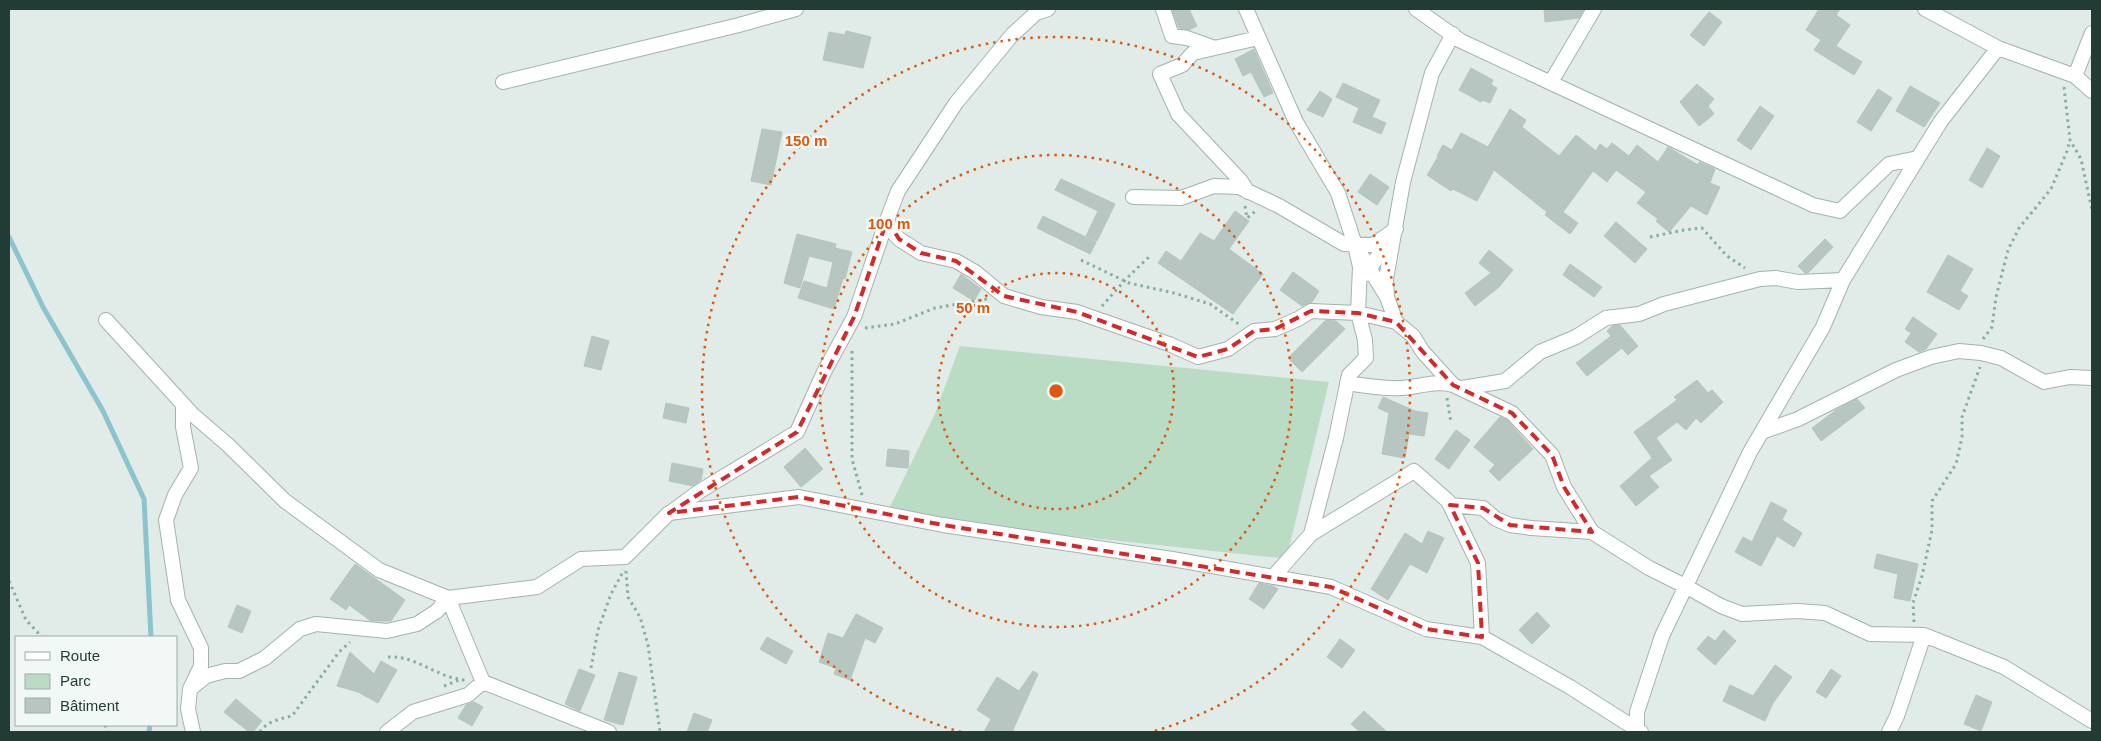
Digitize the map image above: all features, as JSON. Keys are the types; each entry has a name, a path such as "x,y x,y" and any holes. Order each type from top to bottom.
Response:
{"street":[{"path":"503,82 740,25 796,9"},
{"path":"106,320 183,404 285,500 379,570 448,598 537,586 581,559 625,558 669,513 700,491 797,432 824,372 847,330 865,288 898,191 956,104 1012,35 1036,13 1048,9"},
{"path":"1163,9 1172,36 1188,38 1215,48"},
{"path":"1246,9 1296,122 1338,193 1360,267 1358,313 1365,340 1366,358 1349,375 1336,438 1311,534"},
{"path":"1416,9 1461,41 1813,205 1840,211 1889,164 1918,158"},
{"path":"1551,82 1594,9"},
{"path":"1926,9 1998,48 2069,74 2092,91"},
{"path":"2069,74 2092,32"},
{"path":"1387,298 1386,279 1403,182 1432,73 1453,34"},
{"path":"1248,192 1240,180 1178,114 1160,74 1182,65 1193,53 1258,38"},
{"path":"1638,731 1637,712 1662,636 1750,452 1823,327 1843,280 1941,120 1998,48"},
{"path":"1133,197 1181,198 1214,186 1239,187 1278,206 1344,244 1373,245 1395,230"},
{"path":"887,220 891,230 899,239 921,253 956,261 975,272 1004,296 1041,307 1077,312 1169,344 1198,357 1228,349 1254,331 1275,329 1311,311 1358,313 1396,322 1413,336 1422,352 1453,385 1512,413 1552,455 1564,486 1592,532 1649,568 1721,606 1742,614 1797,611 1825,613 1870,634 1921,635 2004,667 2092,722"},
{"path":"1360,289 1370,269 1395,230"},
{"path":"1355,245 1387,298 1396,322"},
{"path":"1347,383 1388,388 1505,381 1540,352 1576,337 1606,318 1639,314 1664,304 1760,279 1770,278 1798,282 1843,280"},
{"path":"1762,432 1798,418 1896,370 1931,357 1959,351 2001,358 2044,382 2070,377 2092,378"},
{"path":"183,404 183,427 191,468 174,495 166,520 178,600 201,648 200,666 190,689 188,709 193,732"},
{"path":"1273,577 1311,534 1414,471 1448,501 1478,564 1482,637"},
{"path":"669,513 799,498 942,525 1172,559 1331,587 1426,629 1482,637 1570,687 1638,731"},
{"path":"1450,506 1483,508 1496,519 1510,525 1592,532"},
{"path":"448,598 483,682 609,732"},
{"path":"190,689 206,676 225,671 239,671 265,658 300,629 316,624 387,631 417,624 437,610 448,598"},
{"path":"1889,732 1897,716 1921,635"},
{"path":"387,732 392,726 414,712 468,695 483,682"}],"path":[{"path":"1921,635 1913,618 1913,603 1922,576 1932,530 1932,502 1956,464 1962,437 1962,417 1970,398 1983,354 1982,340 1992,327 1996,297 2008,250 2020,228 2051,190 2067,151 2070,140 2069,74"},
{"path":"2070,140 2081,160 2092,210"},
{"path":"1650,237 1702,228 1728,256 1750,272 1770,278"},
{"path":"1077,312 1101,307 1150,256"},
{"path":"1081,260 1124,281 1210,304 1240,325 1254,331"},
{"path":"866,510 852,459 852,354 847,330 895,324 934,308 1004,296"},
{"path":"1451,423 1453,385"},
{"path":"591,668 598,630 611,594 626,566 628,597 640,616 648,645 660,732"},
{"path":"9,580 26,620 41,636"},
{"path":"260,732 263,727 276,719 292,716 339,652 352,639"},
{"path":"388,657 401,656 443,674 459,679 483,682"}],"highlighted area":[{"path":"887,220 899,239 921,253 956,261 1004,296 1077,312 1198,357 1228,349 1254,331 1275,329 1311,311 1358,313 1396,322 1453,385 1512,413 1552,455 1564,487 1592,532 1510,525 1483,508 1450,505 1478,563 1482,637 1426,629 1331,587 943,525 799,497 669,513 797,432 854,317"}],"green space":[{"path":"960,346 1329,382 1289,548 1280,558 996,528 889,509 934,416"}],"building":[{"path":"1172,9 1189,9 1197,26 1189,30 1179,28"},
{"path":"1544,9 1583,9 1583,11 1579,18 1545,22"},
{"path":"1819,9 1840,9 1836,15 1850,25 1836,46 1862,62 1854,75 1814,50 1821,40 1806,30"},
{"path":"1709,12 1722,22 1704,46 1690,35"},
{"path":"846,31 871,37 863,68 823,60 829,32 845,35"},
{"path":"1254,49 1273,93 1264,97 1251,72 1243,76 1235,59"},
{"path":"1471,68 1493,80 1491,85 1497,88 1490,103 1482,100 1481,102 1459,90"},
{"path":"1343,83 1380,100 1372,117 1386,123 1381,134 1353,122 1359,108 1336,97"},
{"path":"1697,84 1714,99 1708,106 1714,114 1699,126 1680,102"},
{"path":"1910,86 1940,103 1924,127 1896,111"},
{"path":"1878,89 1892,98 1871,131 1857,122"},
{"path":"1320,91 1332,99 1323,117 1307,110"},
{"path":"1760,106 1774,116 1751,150 1737,140"},
{"path":"1510,109 1526,120 1522,127 1559,156 1576,135 1596,151 1600,144 1607,149 1612,143 1629,156 1637,145 1658,162 1668,147 1698,165 1699,162 1715,169 1710,183 1720,187 1707,215 1691,206 1669,232 1656,221 1658,219 1637,203 1646,192 1616,170 1607,182 1593,171 1563,212 1578,223 1570,234 1545,215 1547,212 1494,170 1477,201 1453,189 1451,191 1427,175 1443,145 1452,150 1461,133 1488,147"},
{"path":"762,129 782,132 771,185 751,181"},
{"path":"1987,148 2000,156 1982,188 1969,180"},
{"path":"1370,174 1389,187 1377,205 1358,192"},
{"path":"1061,179 1115,204 1097,241 1086,236 1098,211 1055,190"},
{"path":"1235,211 1249,221 1229,249 1263,274 1233,314 1158,263 1166,251 1181,261 1200,233 1214,241"},
{"path":"1043,216 1096,242 1090,254 1037,228"},
{"path":"1616,222 1647,249 1635,263 1604,236"},
{"path":"797,234 836,244 835,248 852,252 834,309 798,298 804,281 827,288 833,262 809,256 800,288 784,283"},
{"path":"1825,239 1833,247 1808,273 1805,273 1798,266"},
{"path":"1489,250 1513,270 1499,287 1475,306 1465,293 1491,273 1479,263"},
{"path":"1948,255 1973,269 1960,291 1968,296 1959,310 1927,292"},
{"path":"1570,264 1602,287 1594,297 1563,275"},
{"path":"1293,272 1319,291 1312,302 1302,306 1280,290"},
{"path":"961,274 981,289 974,301 953,288"},
{"path":"1913,317 1937,334 1926,349 1919,352 1905,342 1911,333 1905,329"},
{"path":"1326,320 1336,321 1345,329 1302,372 1288,358"},
{"path":"1620,325 1638,346 1628,355 1622,348 1587,376 1576,363 1611,336 1607,331 1612,326"},
{"path":"592,336 609,341 601,370 584,366"},
{"path":"1697,380 1708,393 1712,390 1723,402 1701,423 1696,418 1686,430 1677,422 1656,438 1672,460 1649,476 1659,487 1636,506 1620,486 1652,458 1634,432 1677,400 1674,397"},
{"path":"1383,397 1415,411 1428,413 1424,436 1409,434 1405,458 1382,454 1389,413 1378,408"},
{"path":"1857,399 1865,408 1821,441 1812,428 1836,410"},
{"path":"666,403 689,408 686,423 663,418"},
{"path":"1500,417 1507,420 1533,449 1499,481 1489,471 1495,465 1474,447"},
{"path":"1456,430 1470,440 1449,469 1435,459"},
{"path":"805,448 823,469 801,487 784,467"},
{"path":"888,449 909,451 908,468 886,466"},
{"path":"672,463 703,469 701,480 693,486 669,481"},
{"path":"1771,502 1787,510 1782,520 1802,533 1794,547 1777,536 1761,566 1735,552 1743,537 1752,542"},
{"path":"1428,531 1444,538 1427,573 1410,564 1388,600 1371,589 1405,533 1422,544"},
{"path":"1877,554 1918,564 1910,601 1894,598 1898,574 1874,568"},
{"path":"355,564 405,600 391,621 371,621 349,605 346,610 330,599"},
{"path":"1259,583 1278,589 1264,609 1249,599"},
{"path":"237,605 251,611 242,633 228,627"},
{"path":"1537,612 1550,626 1532,644 1519,630"},
{"path":"856,614 883,628 875,643 865,638 850,680 834,674 836,668 819,662 828,633 843,638"},
{"path":"1724,630 1736,641 1715,665 1697,649 1708,636 1715,641"},
{"path":"767,637 793,651 786,664 760,649"},
{"path":"1340,639 1355,650 1342,668 1327,657"},
{"path":"350,652 374,674 381,661 397,670 378,703 358,692 337,686"},
{"path":"1775,665 1792,677 1773,703 1765,721 1723,701 1730,685 1753,696"},
{"path":"579,669 595,675 580,711 565,704"},
{"path":"1831,669 1841,676 1826,698 1816,692"},
{"path":"1033,671 1038,674 1012,732 984,732 991,719 977,710 997,677 1019,691"},
{"path":"619,672 637,677 623,725 604,720"},
{"path":"1976,695 1992,702 1981,731 1964,724"},
{"path":"236,699 262,721 253,732 249,732 224,712"},
{"path":"474,702 483,707 472,726 458,718 466,705"},
{"path":"1364,711 1387,732 1360,732 1351,724"},
{"path":"694,713 712,720 707,732 687,732"}],"waterway":[{"path":"9,237 43,307 103,411 144,499 151,636"},
{"path":"149,732 150,726"}]}
